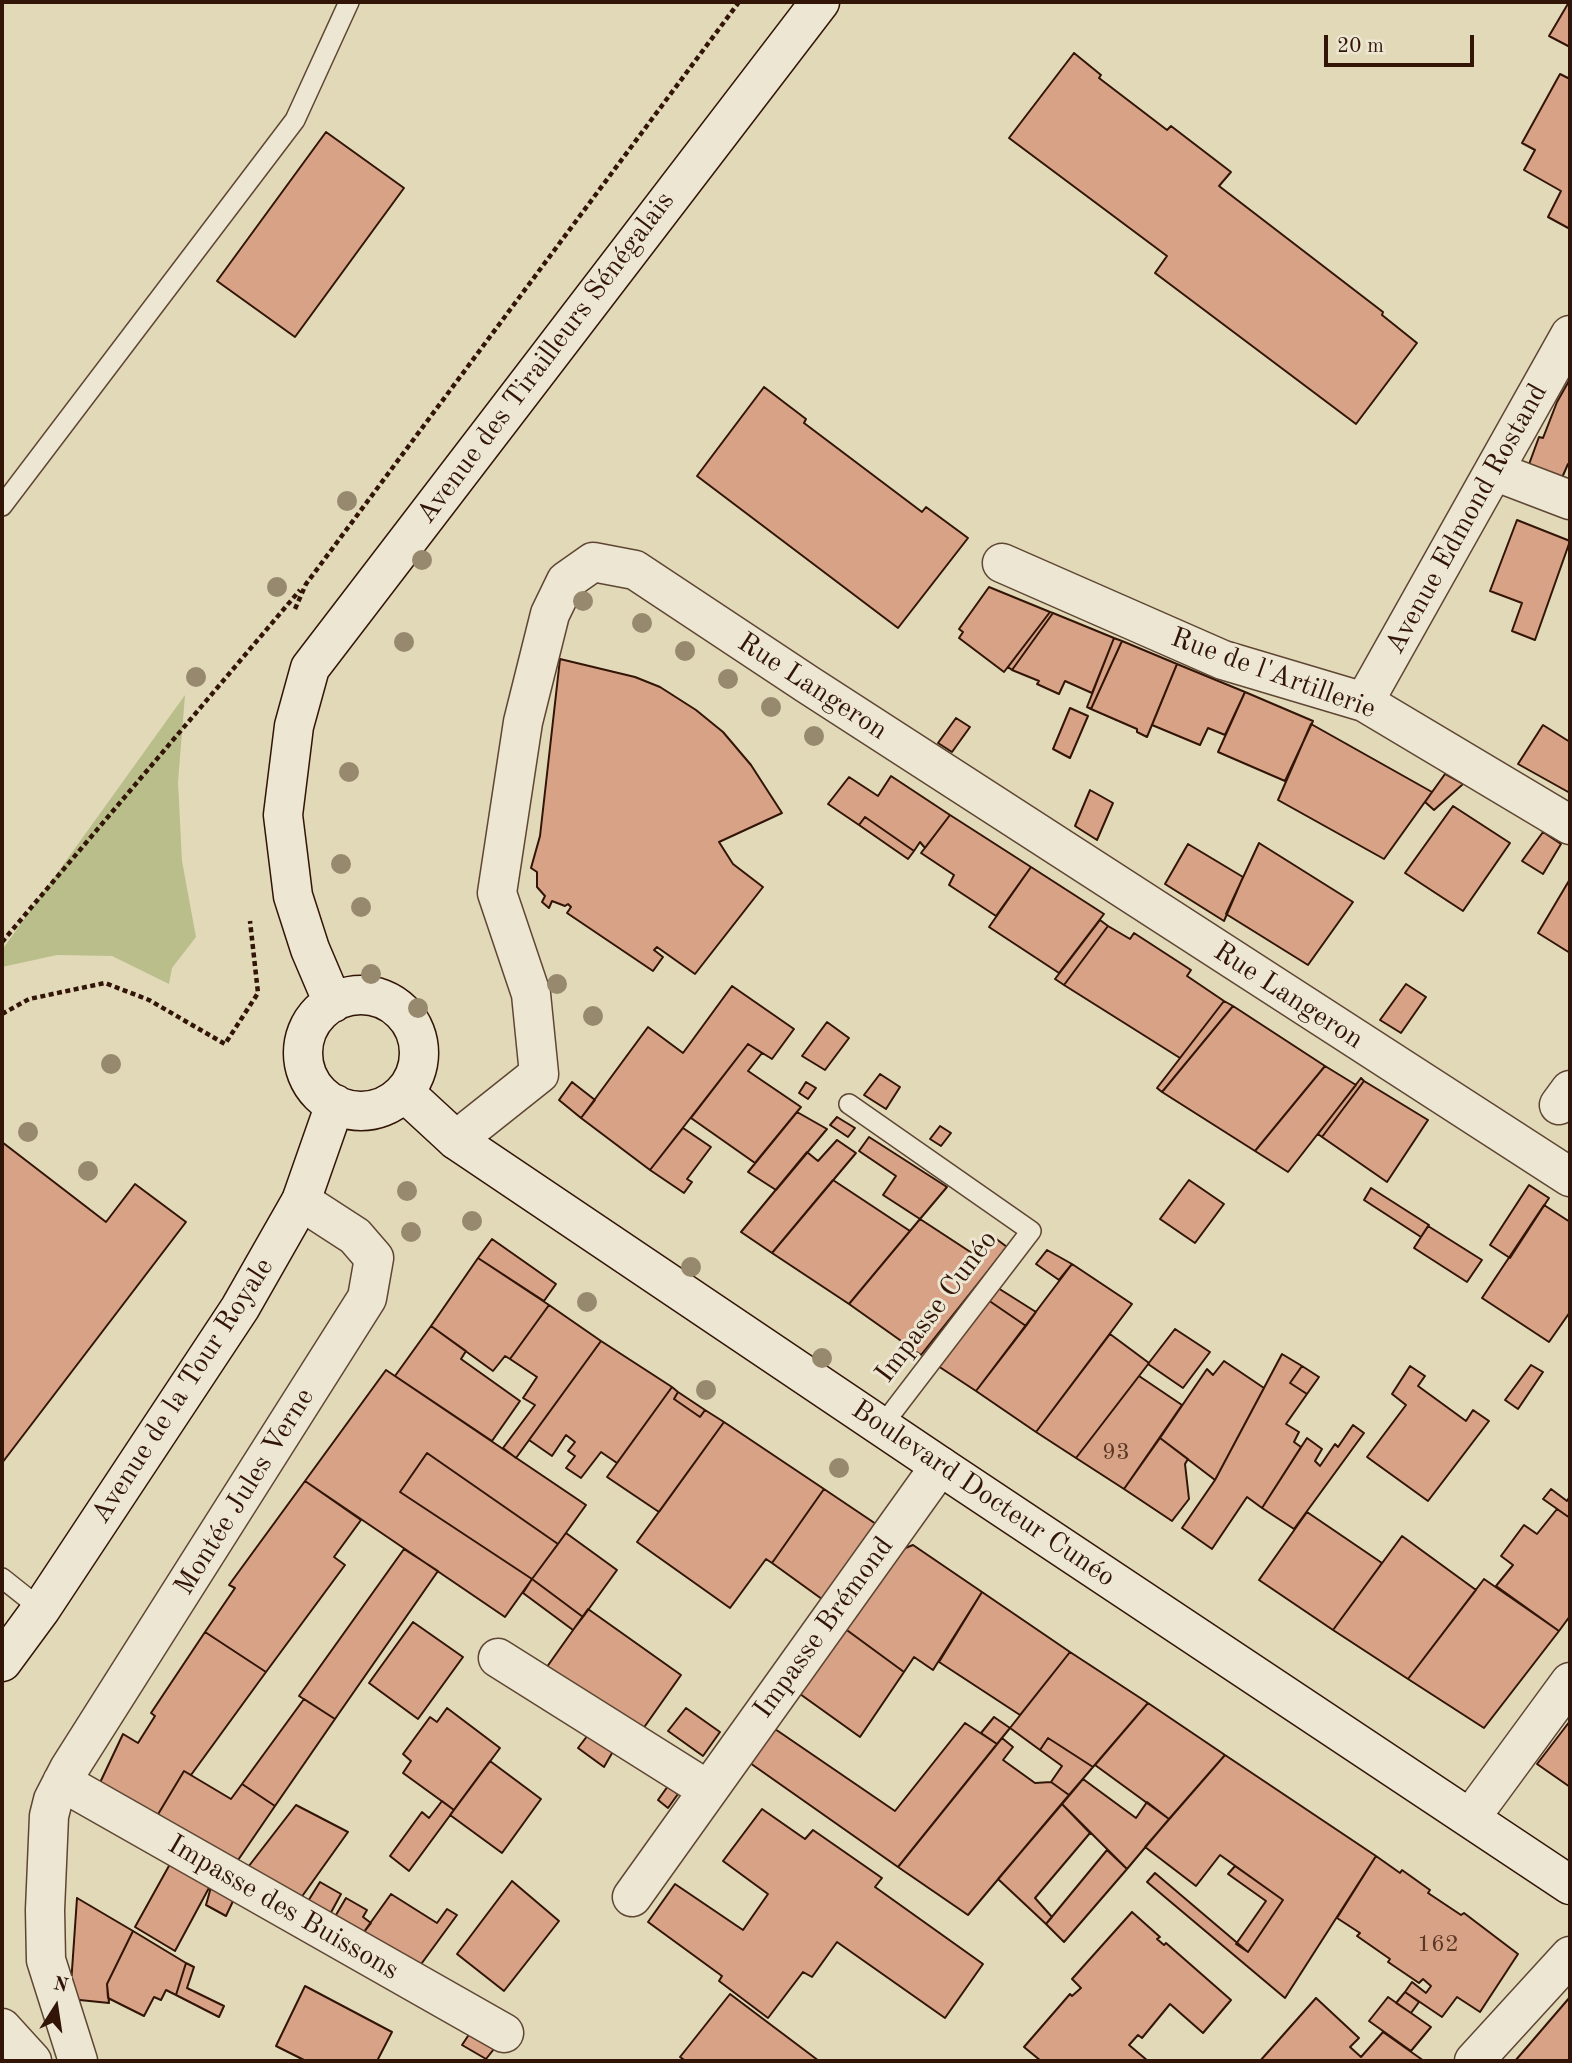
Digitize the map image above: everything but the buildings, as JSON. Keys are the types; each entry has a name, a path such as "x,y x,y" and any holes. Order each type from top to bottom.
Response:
{"street":[{"name":"Avenue des Tirailleurs Sénégalais","path":"333,1003 310,949 293,896 283,815 293,726 310,668 820,2"},
{"name":"Avenue Edmond Rostand","path":"1364,702 1570,335"},
{"path":"1494,471 1570,500"},
{"name":"Rue Langeron","path":"456,1140 540,1074 531,994 497,893 523,722 550,614 566,582 593,562 635,570 819,692 1570,1177"},
{"name":"Rue de l'Artillerie","path":"1002,563 1223,660 1364,702 1570,825"},
{"path":"346,996 377,997 391,1003 404,1014 414,1028 419,1044 414,1078 404,1092 393,1102 364,1111 349,1110 318,1092 307,1073 303,1054 311,1024 320,1012 346,996"},
{"name":"Boulevard Docteur Cunéo","path":"404,1092 456,1140 881,1427 1570,1885"},
{"name":"Avenue de la Tour Royale","path":"2,1662 41,1608 240,1308 301,1201 335,1104"},
{"name":"Montée Jules Verne","path":"57,1791 367,1298 374,1258 355,1236 301,1201"},
{"name":"Impasse Brémond","path":"632,1898 940,1466"},
{"path":"498,1658 709,1790"},
{"path":"1471,1817 1570,1682"},
{"path":"57,1791 50,1816 44,1910 46,1960 78,2061"},
{"name":"Impasse des Buissons","path":"57,1791 504,2033"},
{"path":"1474,2061 1570,1956"},
{"path":"2,2028 33,2061"}],"lane":[{"path":"2,506 295,120 349,2"},
{"name":"Impasse Cunéo","path":"849,1104 1031,1231 881,1427"},
{"path":"2,1578 41,1608"}],"path":[{"path":"2,942 306,584"},
{"path":"2,1014 29,999 105,983 149,1000 225,1044 258,993"}],"green space":[{"path":"185,695 178,782 182,861 196,937 172,968 169,984 112,956 57,955 2,967 2,950"}]}
